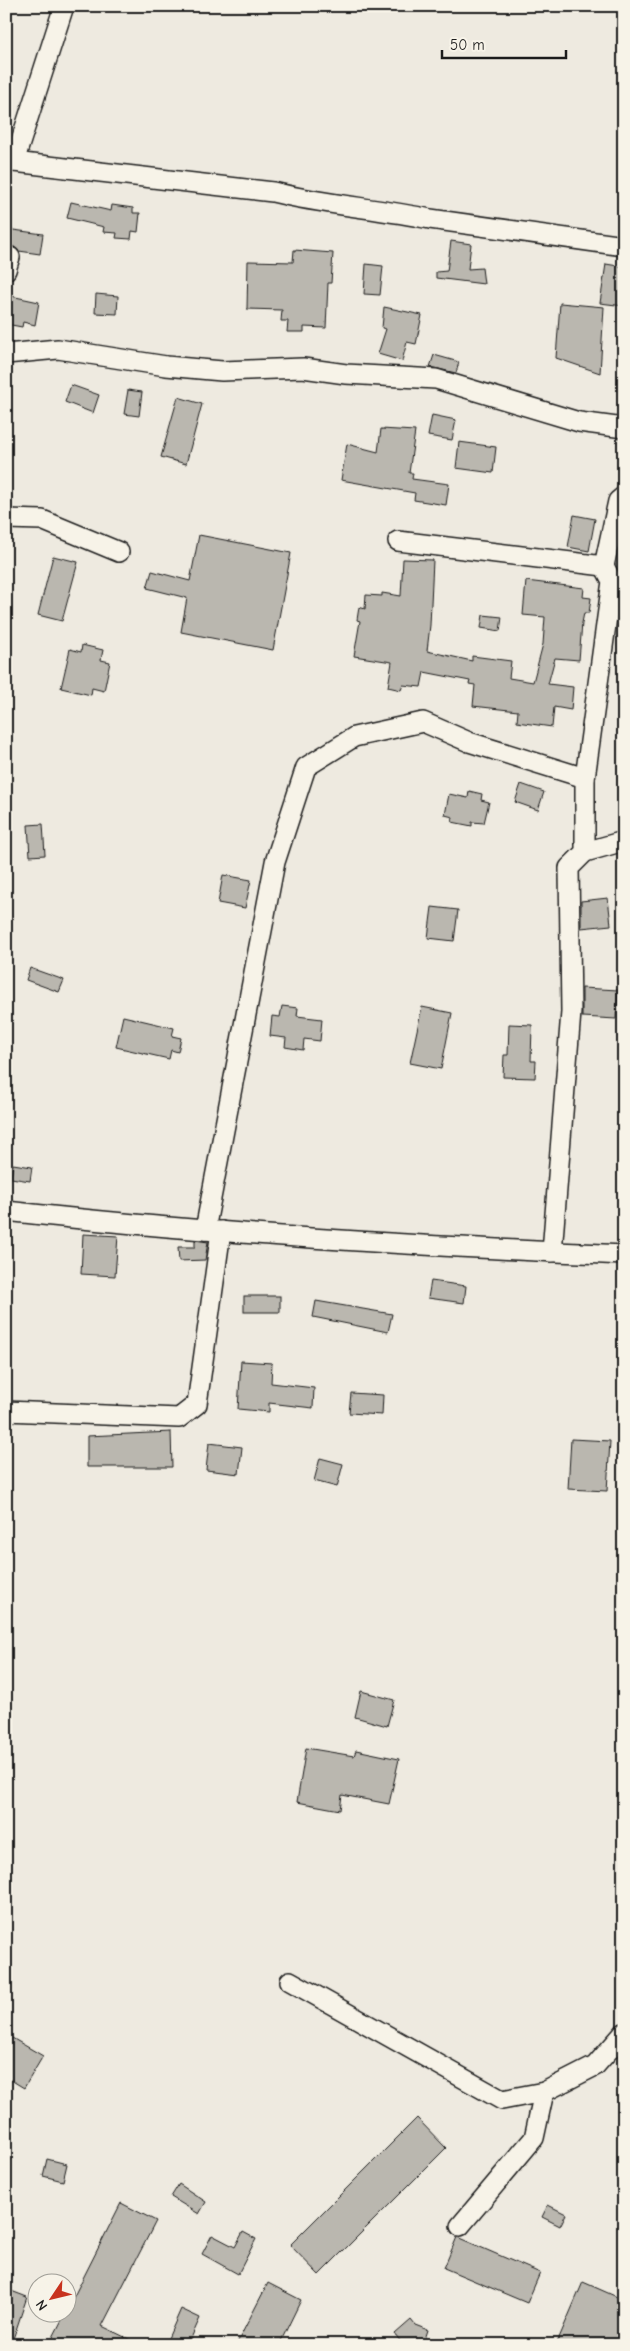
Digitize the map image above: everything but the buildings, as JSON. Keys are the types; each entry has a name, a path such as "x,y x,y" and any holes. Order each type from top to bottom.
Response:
{"street":[{"path":"64,6 10,160 273,192 301,199 430,219 624,246"},
{"path":"6,354 58,349 166,366 222,371 303,368 346,374 436,379 579,422 624,428"},
{"path":"585,852 585,778 612,581 604,566 618,501 624,496"},
{"path":"6,519 42,520 119,552"},
{"path":"398,542 604,566"},
{"path":"6,1411 180,1418 197,1404 213,1231 275,862 306,767 354,737 423,722 469,742 585,778"},
{"path":"552,1252 571,1012 569,868 585,852 624,841"},
{"path":"6,1211 105,1222 406,1245 624,1255"},
{"path":"290,1981 502,2100 544,2092 595,2066 624,2033"},
{"path":"460,2226 534,2138 544,2092"}]}
